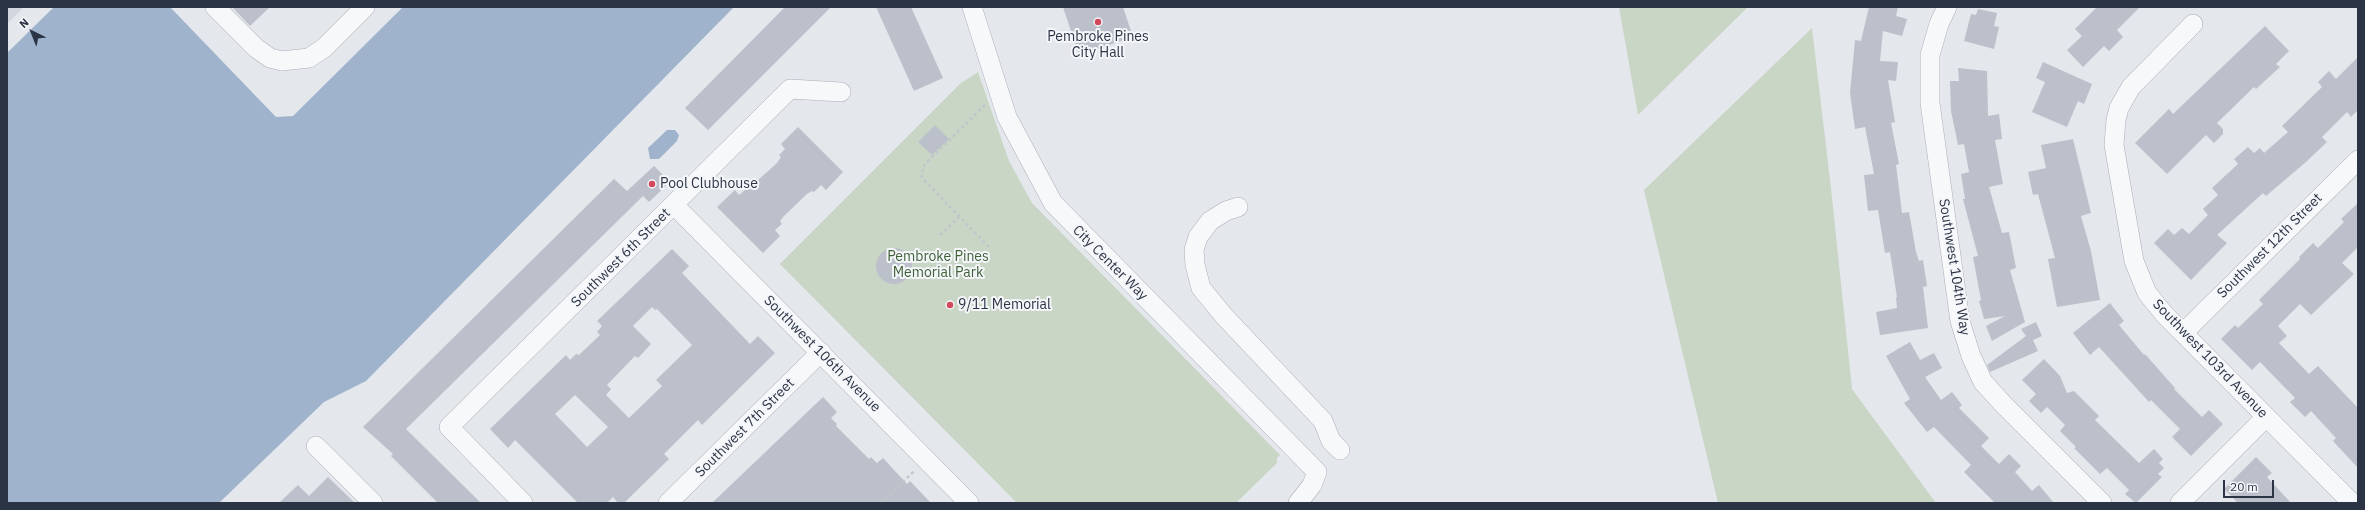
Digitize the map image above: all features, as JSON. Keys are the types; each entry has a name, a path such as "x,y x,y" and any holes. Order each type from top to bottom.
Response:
{"street":[{"path":"215,7 256,48 270,58 282,61 309,58 324,48 365,7"},
{"name":"City Center Way","path":"972,7 1007,117 1053,203 1317,472 1312,485 1298,503"},
{"name":"Southwest 104th Way","path":"1947,7 1939,24 1930,55 1930,103 1960,321 1971,356 1983,382 2102,503"},
{"name":"Southwest 103rd Avenue","path":"2193,24 2131,87 2119,108 2114,132 2134,261 2151,298 2183,333 2352,503"},
{"name":"Southwest 6th Street","path":"523,503 449,428 790,89 841,92"},
{"name":"Southwest 12th Street","path":"2183,333 2358,160"},
{"name":"Southwest 106th Avenue","path":"674,206 821,352 969,503"},
{"path":"1238,207 1226,211 1210,221 1198,237 1194,250 1195,265 1201,288 1224,316 1323,421 1331,441 1340,450"},
{"name":"Southwest 7th Street","path":"668,503 821,352"},
{"path":"2180,503 2266,417"},
{"path":"316,446 373,503"}],"path":[{"path":"990,101 925,164 922,171 924,180 990,248"},
{"path":"940,236 959,217"},
{"path":"881,503 926,459"}],"shaded area":[{"path":"7,7 24,7 7,24"}],"green space":[{"path":"1619,7 1748,7 1638,115"},
{"path":"1812,28 1831,188 1852,389 1936,503 1718,503 1644,190"},
{"name":"Pembroke Pines Memorial Park","path":"978,72 1009,161 1032,203 1280,455 1277,458 1277,463 1236,503 1017,503 780,264 961,83"}],"water":[{"path":"54,7 170,7 276,117 293,116 403,7 734,7 366,381 324,402 219,503 7,503 7,53"},
{"path":"667,130 675,130 679,135 677,141 659,159 650,159 648,148"}],"building":[{"path":"232,7 270,7 250,26"},
{"path":"785,7 831,7 708,130 685,108"},
{"path":"876,7 911,7 943,78 914,91"},
{"name":"Pembroke Pines City Hall","path":"1063,7 1123,7 1133,37 1079,55"},
{"path":"1869,7 1898,7 1896,16 1907,19 1902,36 1883,31 1880,61 1898,62 1896,81 1888,80 1895,122 1891,123 1899,164 1896,165 1902,213 1909,212 1916,252 1919,261 1923,260 1927,286 1923,287 1928,328 1880,335 1876,312 1897,308 1897,297 1890,252 1885,253 1878,210 1868,211 1864,175 1874,174 1865,127 1855,129 1850,93 1855,40 1861,41"},
{"path":"2097,7 2140,7 2117,30 2123,37 2109,51 2104,46 2083,67 2067,50 2082,36 2075,29"},
{"path":"1978,9 1997,13 1994,26 1999,27 1994,49 1964,41 1971,14 1976,15"},
{"path":"2265,26 2289,51 2276,64 2280,67 2256,89 2254,87 2217,123 2223,129 2223,134 2214,143 2206,135 2167,174 2135,143 2169,109 2173,114"},
{"path":"2358,57 2358,110 2351,117 2347,112 2322,137 2327,142 2306,162 2266,196 2263,193 2217,235 2227,243 2191,280 2154,243 2168,229 2174,235 2182,228 2189,234 2208,215 2203,209 2218,195 2212,188 2238,164 2234,159 2248,147 2254,153 2260,148 2264,153 2288,132 2282,126 2322,87 2318,82 2329,71 2336,79"},
{"path":"2043,62 2092,84 2084,104 2078,101 2067,127 2032,112 2045,82 2036,78"},
{"path":"1958,68 1987,71 1988,116 1999,114 2002,139 1995,140 2003,184 1989,187 2002,233 2009,232 2016,268 2010,270 2025,322 1992,341 1986,326 2005,316 1984,319 1979,301 1981,300 1973,257 1978,256 1963,199 1965,199 1961,174 1969,172 1964,144 1958,145 1951,111 1950,81 1959,81"},
{"path":"935,125 949,139 932,155 918,142"},
{"path":"798,127 843,172 826,190 821,185 814,192 812,191 807,194 784,216 780,221 782,224 775,230 780,236 763,253 717,207 735,190 739,195 746,189 747,190 777,163 781,157 779,155 785,149 781,144"},
{"path":"2073,139 2091,213 2081,216 2091,251 2100,300 2057,307 2048,259 2055,258 2038,194 2033,195 2028,172 2046,168 2041,145"},
{"path":"654,166 670,182 649,202 643,196 406,429 481,503 438,503 391,456 393,454 363,427 614,179 627,191"},
{"path":"2358,203 2358,247 2342,263 2354,274 2311,315 2300,304 2278,326 2287,336 2279,343 2309,374 2318,366 2358,408 2358,468 2333,441 2336,438 2311,411 2305,417 2290,402 2295,398 2260,362 2252,370 2221,339 2235,325 2238,328 2263,304 2259,300 2300,259 2299,257 2313,243 2318,248 2344,222 2341,219"},
{"path":"898,248 907,253 911,259 911,273 907,279 898,284 890,284 881,279 877,273 876,262 881,253 887,249"},
{"path":"672,249 689,266 682,273 750,344 758,336 775,353 702,425 698,420 664,454 669,459 624,503 618,503 613,497 607,503 578,503 515,440 508,448 490,429 566,355 570,360 576,354 579,355 600,335 597,332 602,326 597,321","holes":["652,307 655,310 657,309 692,345 656,380 662,386 629,418 606,395 611,389 607,385 635,356 638,358 651,344 633,326","575,395 608,427 587,447 555,414"]},
{"path":"2110,303 2124,321 2119,325 2144,355 2145,354 2175,388 2174,389 2202,417 2209,410 2223,424 2191,456 2172,437 2180,429 2151,400 2149,402 2099,347 2090,355 2073,333"},
{"path":"2036,322 2042,336 2033,340 2038,351 1990,372 1987,365 2026,336 2021,329"},
{"path":"1910,342 1920,360 1934,353 1942,368 1925,377 1941,400 1952,392 1962,405 1959,408 1989,438 1981,446 1999,464 2009,454 2021,466 2015,472 2032,491 2039,485 2054,503 1995,503 1964,472 1971,465 1934,427 1927,432 1904,403 1910,399 1886,356"},
{"path":"2044,359 2060,376 2067,393 2074,391 2099,416 2095,420 2139,463 2154,449 2163,459 2159,463 2164,468 2158,474 2162,477 2136,503 2125,494 2129,490 2107,468 2100,474 2074,448 2076,447 2060,431 2065,425 2047,407 2041,413 2029,401 2036,394 2022,380"},
{"path":"823,397 837,412 831,418 837,424 836,426 869,459 871,457 877,463 883,458 907,484 910,481 931,503 712,503"},
{"path":"2256,457 2272,473 2267,477 2291,503 2238,503 2224,489"},
{"path":"328,477 355,503 279,503 298,485 309,496"}],"place":[{"name":"Pembroke Pines City Hall","path":"1098,22"},
{"name":"Pool Clubhouse","path":"652,184"},
{"name":"9/11 Memorial","path":"950,305"}]}
